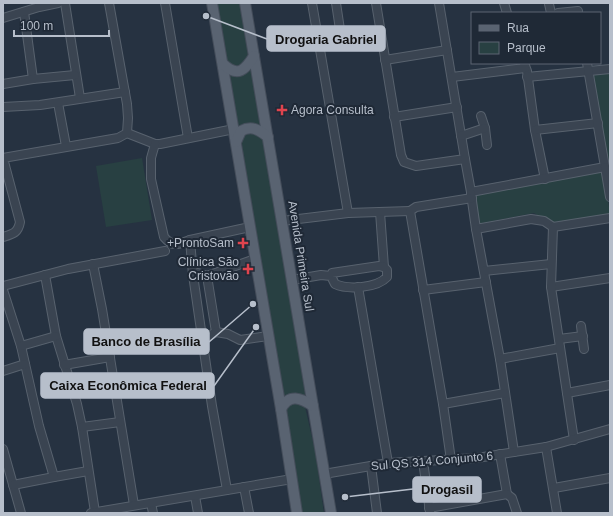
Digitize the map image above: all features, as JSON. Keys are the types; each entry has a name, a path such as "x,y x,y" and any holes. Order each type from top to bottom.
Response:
{"main road":[{"path":"212,3 297,513"},
{"name":"Avenida Primeira Sul","path":"245,3 331,513"},
{"path":"223,64 232,71 240,71 247,66 254,56"},
{"path":"236,142 241,131 249,128 258,130 268,137"},
{"path":"280,409 288,400 296,398 304,400 313,406"}],"street":[{"path":"3,18 24,12 39,5 58,3"},
{"path":"65,3 80,98"},
{"path":"109,3 125,92 128,118 127,132"},
{"path":"165,3 188,138"},
{"path":"312,3 348,213"},
{"path":"336,3 342,36 345,40 360,42 381,38"},
{"path":"376,3 399,146 404,162 416,166 465,158"},
{"path":"439,3 472,195 476,229 500,358 514,452"},
{"path":"549,4 551,12"},
{"path":"563,12 578,9"},
{"path":"24,12 33,79"},
{"path":"385,60 447,50"},
{"path":"452,77 525,66 528,77 535,130 545,179"},
{"path":"528,77 588,67 610,69"},
{"path":"588,67 610,197"},
{"path":"3,84 75,74"},
{"path":"3,107 58,103 80,98 125,92"},
{"path":"58,103 66,146"},
{"path":"394,117 457,107"},
{"path":"481,116 485,128 487,145"},
{"path":"535,130 598,123"},
{"path":"461,136 485,128"},
{"path":"127,132 155,144 160,144 234,129"},
{"path":"3,237 16,233 20,222 3,158 118,138 127,132"},
{"path":"218,132 236,142"},
{"path":"155,144 151,158 151,179 164,237 169,243 176,244 250,227"},
{"path":"282,221 348,213 410,211 416,207 605,167"},
{"path":"410,211 443,404 451,460"},
{"path":"331,276 335,284 345,287 358,287 376,284 383,282 387,277 387,270 384,267 380,212"},
{"path":"476,229 531,219 544,221 553,227 610,218"},
{"path":"553,227 550,287 574,440"},
{"path":"190,240 193,275 226,490"},
{"path":"3,286 68,269 165,252"},
{"path":"193,275 198,273 207,276 255,259"},
{"path":"94,264 134,505"},
{"path":"484,271 551,264"},
{"path":"292,280 321,275 331,276 332,273 343,271 379,266 384,267"},
{"path":"45,276 56,336 77,404 82,427 93,513 114,511 134,505 292,479"},
{"path":"207,276 216,332"},
{"path":"550,287 610,278"},
{"path":"423,290 486,282"},
{"path":"358,287 388,463"},
{"path":"3,290 21,346 39,426 54,477"},
{"path":"581,326 584,349"},
{"path":"202,337 209,336 216,332 222,332 240,340 268,336"},
{"path":"21,346 56,336"},
{"path":"500,358 560,344 583,336"},
{"path":"64,365 110,357"},
{"path":"3,371 25,364"},
{"path":"567,393 610,385"},
{"path":"443,404 505,393"},
{"path":"82,427 120,422"},
{"name":"Sul QS 314 Conjunto 6","path":"324,474 388,463 477,458 546,447 610,429"},
{"path":"546,447 557,513"},
{"path":"3,449 21,513"},
{"path":"500,454 507,494 512,498 517,513"},
{"path":"422,461 430,510 507,494"},
{"path":"371,466 376,513"},
{"path":"13,485 88,471"},
{"path":"554,488 610,478"},
{"path":"244,487 249,513"},
{"path":"195,496 198,513"},
{"path":"151,503 153,513"}],"green space":[{"path":"215,3 241,3 251,58 241,68 229,66 226,59"},
{"path":"253,68 264,131 255,125 239,126 237,129 226,71 243,74"},
{"path":"610,68 610,197 587,70"},
{"path":"250,130 264,140 308,400 284,398 255,259 241,137"},
{"path":"142,158 152,220 106,227 96,166"},
{"path":"604,169 610,215 549,223 534,213 477,224 472,193"},
{"path":"289,404 300,404 305,407 315,450 324,513 300,513 285,410"}],"place":[{"name":"Drogaria Gabriel","path":"206,16"},
{"name":"Agora Consulta","path":"282,110"},
{"name":"+ProntoSam","path":"243,243"},
{"name":"Clínica São Cristovão","path":"248,269"},
{"name":"Banco de Brasília","path":"253,304"},
{"name":"Caixa Econômica Federal","path":"256,327"},
{"name":"Drogasil","path":"345,497"}]}
